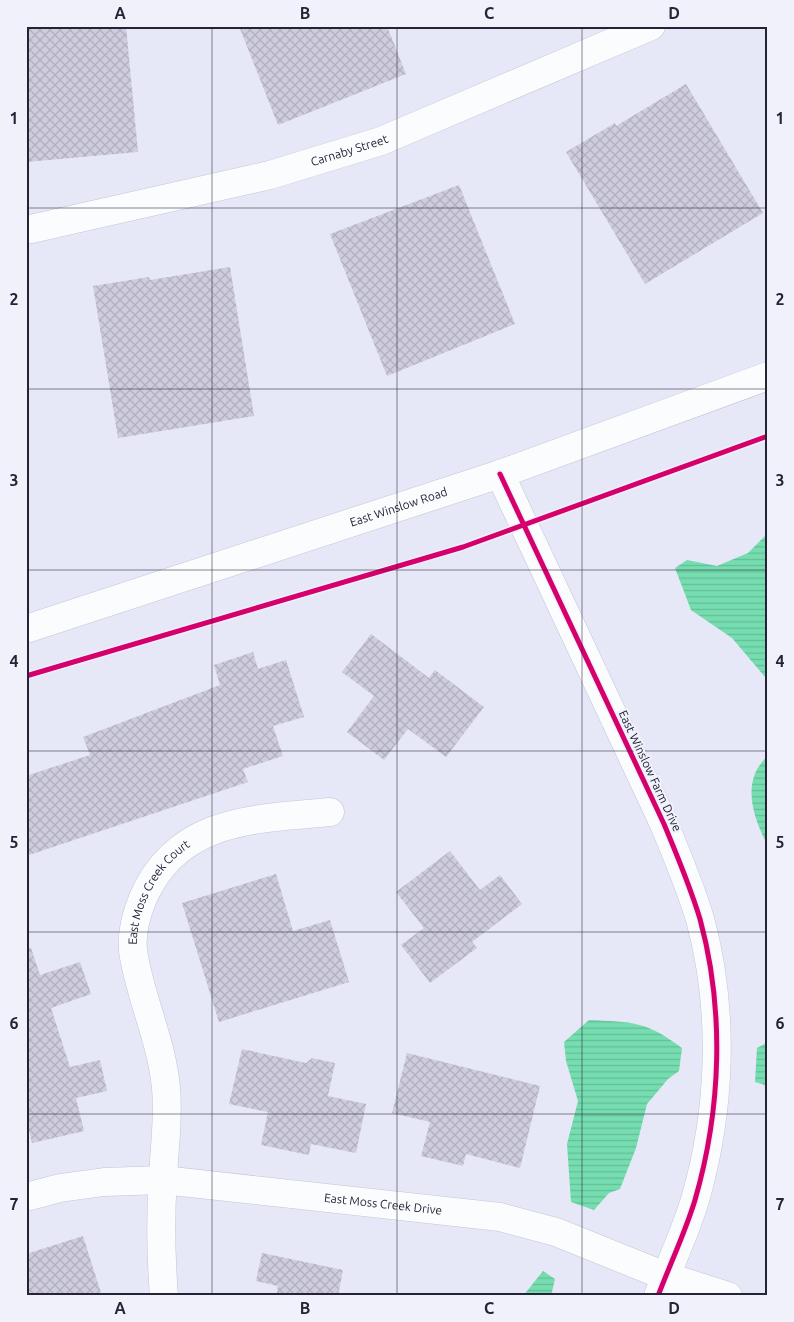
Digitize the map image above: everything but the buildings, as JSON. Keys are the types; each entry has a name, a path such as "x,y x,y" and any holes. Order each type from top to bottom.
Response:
{"street":[{"name":"Carnaby Street","path":"31,229 270,176 381,141 651,26"},
{"name":"East Winslow Road","path":"26,628 500,474 768,376"},
{"name":"East Winslow Farm Drive","path":"500,474 664,824 689,886 700,920 711,969 716,1023 716,1082 711,1130 695,1201 662,1286"},
{"name":"East Moss Creek Court","path":"164,1296 162,1261 163,1180 167,1132 166,1090 162,1054 133,955 134,933 139,907 149,885 165,863 182,845 202,833 260,819 330,812"},
{"name":"East Moss Creek Drive","path":"26,1197 60,1188 104,1182 163,1180 500,1217 556,1232 662,1286 728,1296"}],"shaded area":[{"path":"768,533 768,684 765,677 732,638 691,610 675,568 687,560 717,566 748,553"},
{"path":"768,756 768,846 754,812 752,788 754,776 759,766"},
{"path":"589,1020 617,1021 648,1028 682,1048 679,1071 668,1079 647,1104 636,1148 620,1189 609,1193 594,1210 571,1202 567,1144 578,1101 566,1061 564,1042"},
{"path":"768,1042 768,1086 755,1082 757,1048"},
{"path":"543,1271 555,1279 551,1296 523,1296"}],"cycle path":[{"path":"26,676 463,547 768,436"},
{"path":"500,474 664,824 696,907 708,954 713,989 717,1060 715,1096 710,1131 704,1166 695,1200 658,1296"}]}
